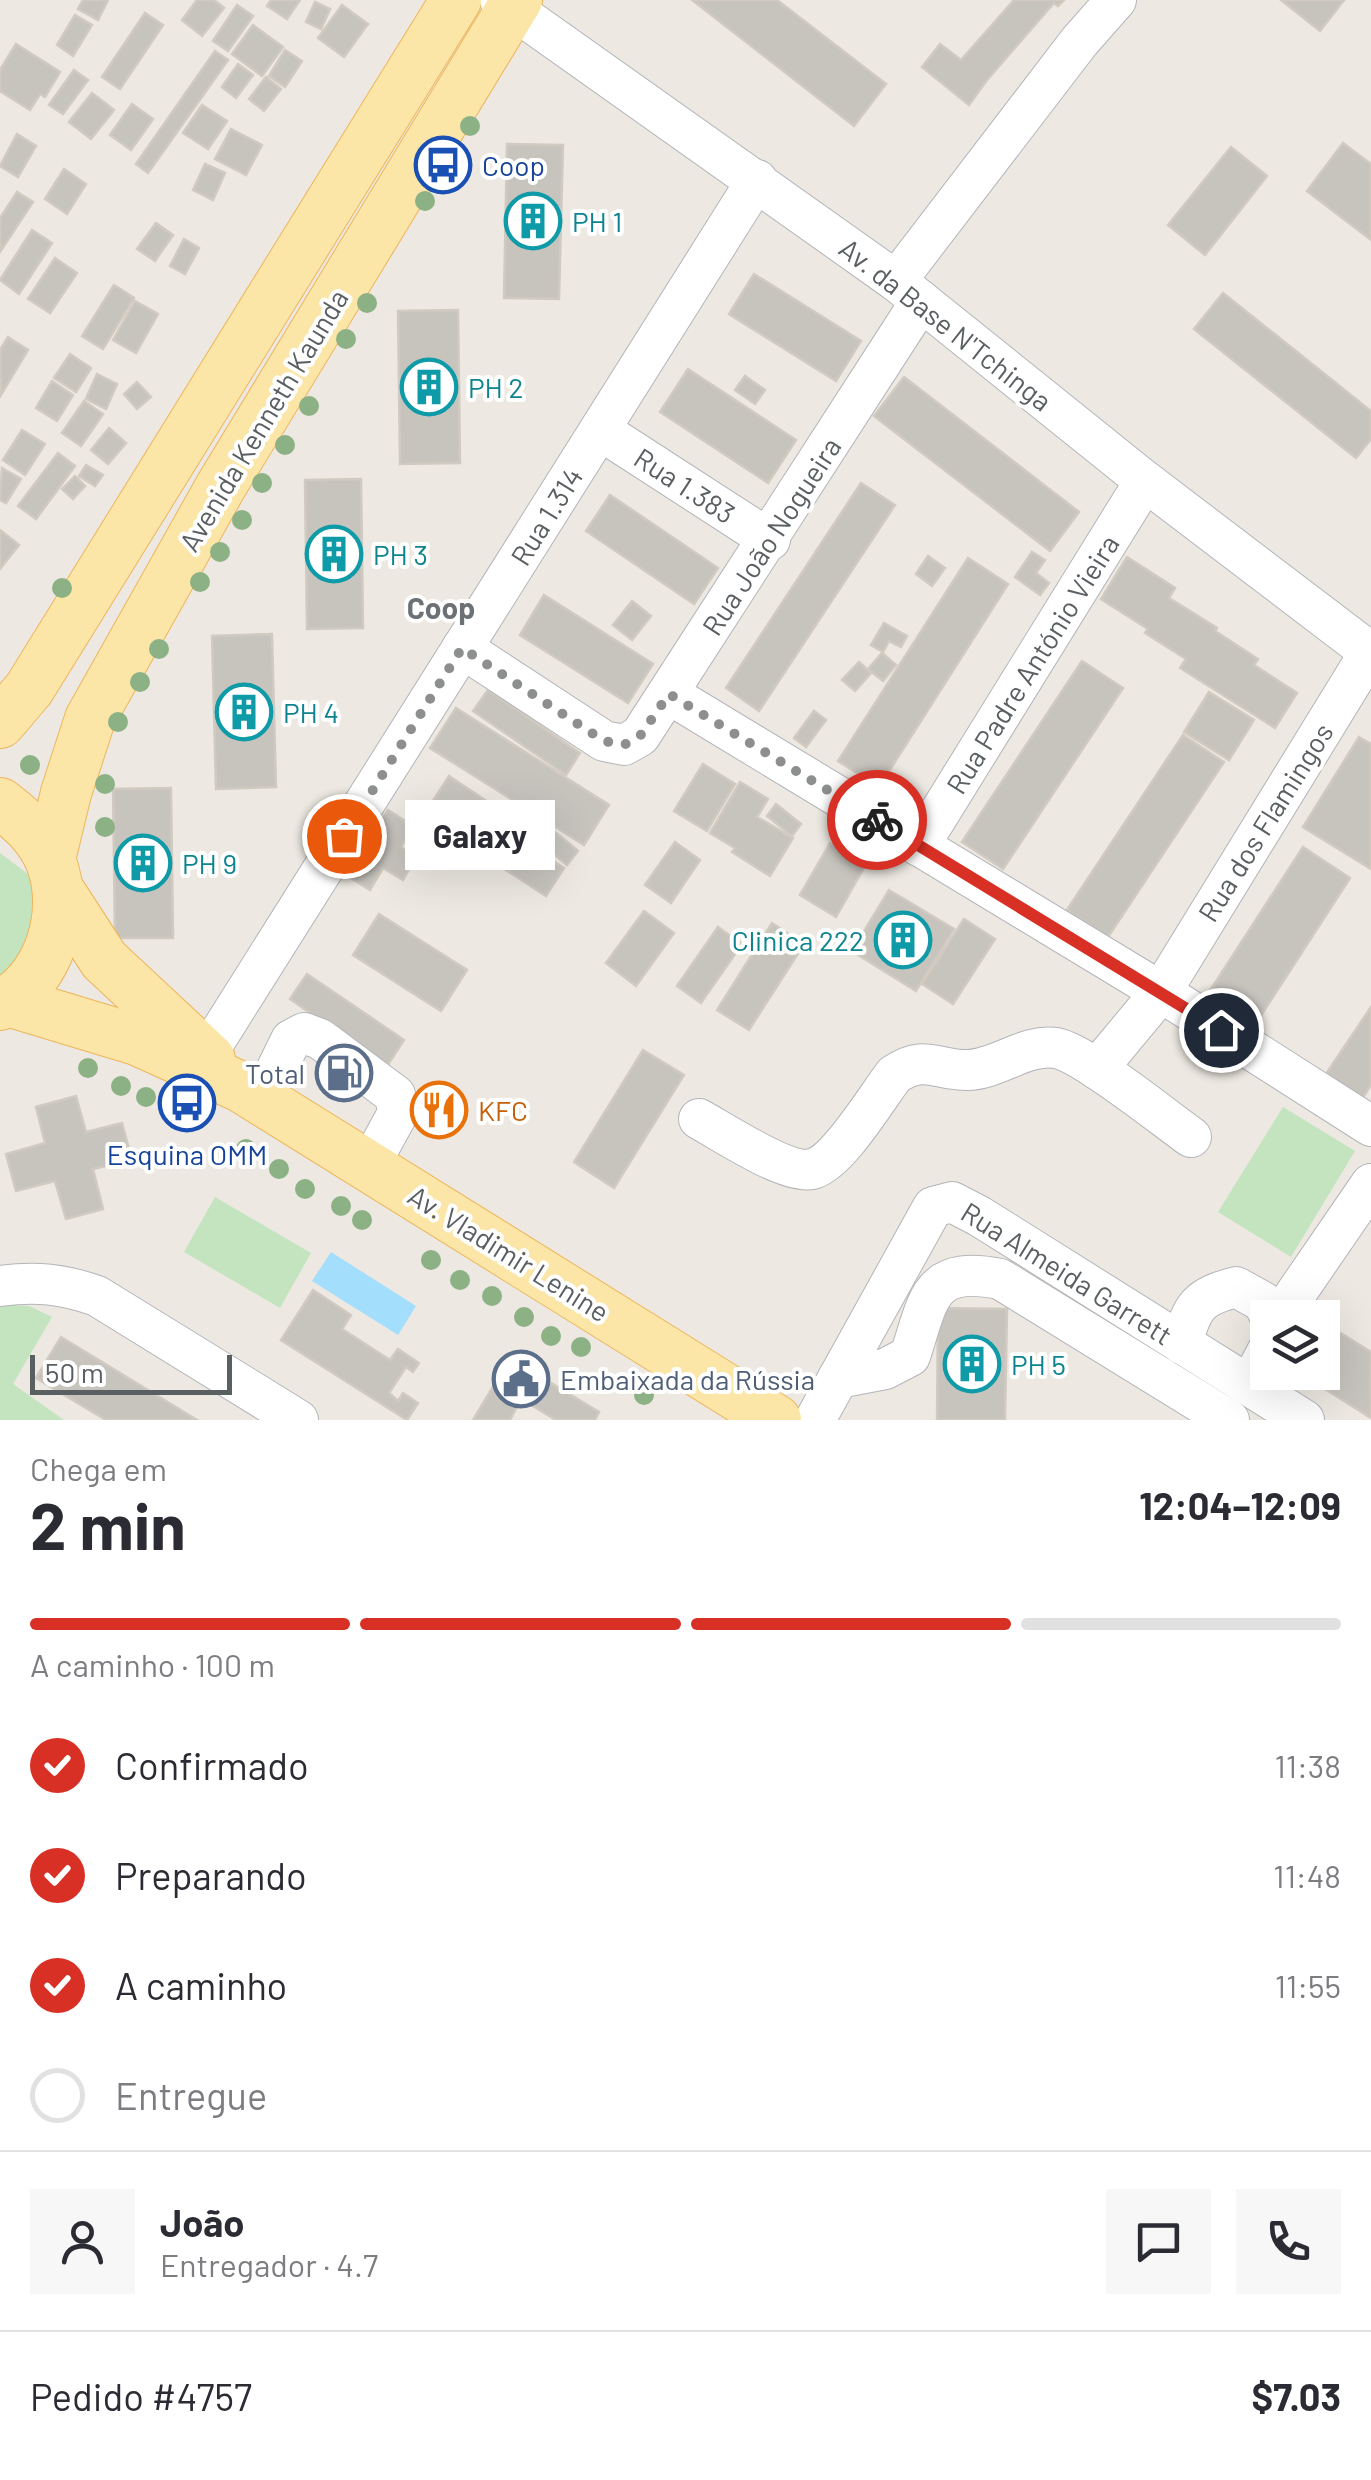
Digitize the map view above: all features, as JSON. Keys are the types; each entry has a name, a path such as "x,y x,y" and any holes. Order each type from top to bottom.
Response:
{"main road":[{"name":"Avenida Kenneth Kaunda","path":"0,723 29,689 456,0"},
{"name":"Avenida Kenneth Kaunda","path":"4,1004 38,971 56,932 54,874 66,793 90,720 221,486 510,2"},
{"name":"Av. Vladimir Lenine","path":"0,803 28,824 104,960 228,1078"},
{"name":"Av. Vladimir Lenine","path":"4,1004 137,1040 228,1078 776,1420"}],"street":[{"name":"Rua João Nogueira","path":"462,648 604,741 624,745 640,736 770,540 908,291 1067,57 1116,0"},
{"name":"Av. da Base N'Tchinga","path":"510,2 908,291 1146,481 1370,652"},
{"name":"Rua 1.314","path":"228,1078 462,648 758,180"},
{"name":"Rua 1.383","path":"600,430 770,540"},
{"name":"Rua Padre António Vieira","path":"918,846 1146,481"},
{"name":"Rua dos Flamingos","path":"1097,1070 1161,992 1370,652"},
{"path":"669,694 1161,992 1371,1126"},
{"path":"228,1078 304,1034 320,1039 395,1096 398,1113 368,1166"},
{"path":"698,1119 792,1169 813,1169 833,1156 894,1075 906,1067 922,1062 963,1070 984,1069 1030,1051 1057,1048 1097,1070 1192,1137"},
{"path":"1290,1300 1371,1184"},
{"name":"Rua Almeida Garrett","path":"814,1420 934,1207 952,1202 1304,1420"},
{"path":"838,1378 885,1369 910,1356 930,1294 944,1281 972,1274 1000,1279 1229,1420"},
{"path":"0,1286 35,1282 65,1285 97,1296 298,1420"},
{"path":"1182,1344 1189,1317 1205,1295 1236,1287 1259,1300"},
{"path":"1244,1383 1250,1377"}],"green space":[{"path":"0,853 40,883 52,907 0,1010"},
{"path":"1283,1107 1355,1151 1291,1257 1218,1212"},
{"path":"215,1197 311,1253 280,1308 184,1252"},
{"path":"0,1305 29,1306 52,1317 13,1384 64,1420 0,1420"}],"water":[{"path":"331,1252 416,1306 398,1335 312,1281"}],"building":[{"path":"83,0 108,0 98,20 78,9"},
{"path":"197,0 214,0 224,8 202,36 182,20"},
{"path":"271,0 300,0 287,19 267,6"},
{"path":"692,0 777,0 886,84 854,126"},
{"path":"1014,0 1064,0 1058,6 1054,3 969,105 922,67 940,44 961,60"},
{"path":"1281,0 1344,0 1320,31"},
{"path":"315,2 330,9 321,29 306,22"},
{"path":"237,5 253,16 228,51 213,41"},
{"path":"342,5 368,24 344,57 318,38"},
{"path":"145,13 163,25 120,89 102,77"},
{"path":"75,15 92,25 73,56 57,45"},
{"path":"253,25 283,47 262,76 232,54"},
{"path":"16,44 60,72 45,97 40,94 30,110 0,91 0,70"},
{"path":"285,50 302,61 285,87 269,76"},
{"path":"215,51 228,60 148,173 136,164"},
{"path":"238,64 253,75 236,98 222,87"},
{"path":"74,70 88,80 63,114 49,105"},
{"path":"266,77 281,89 264,111 249,99"},
{"path":"92,93 114,110 91,139 69,122"},
{"path":"132,104 153,119 131,150 110,135"},
{"path":"202,105 227,121 208,149 183,133"},
{"path":"231,129 262,145 246,175 215,159"},
{"path":"17,134 36,146 18,177 0,166"},
{"path":"1343,143 1371,164 1371,240 1307,191"},
{"name":"PH 1","path":"507,144 563,145 559,299 504,298"},
{"path":"1231,147 1267,176 1205,255 1168,225"},
{"path":"205,164 225,173 213,200 193,190"},
{"path":"64,169 86,184 67,214 45,199"},
{"path":"17,192 33,202 0,252 0,218"},
{"path":"156,223 173,235 155,261 137,249"},
{"path":"32,230 52,243 19,294 0,280"},
{"path":"184,239 199,248 185,274 170,266"},
{"path":"55,258 77,273 50,313 28,299"},
{"path":"754,274 861,341 836,381 729,314"},
{"path":"114,285 134,298 103,349 82,336"},
{"path":"1223,293 1371,411 1371,439 1356,458 1194,329"},
{"path":"135,301 158,314 136,353 113,340"},
{"name":"PH 2","path":"458,310 460,463 400,464 398,311"},
{"path":"8,337 28,350 1,395 0,350"},
{"path":"70,354 91,368 76,392 54,378"},
{"path":"688,369 796,440 768,483 660,412"},
{"path":"97,374 117,384 106,409 86,399"},
{"path":"745,376 765,390 755,404 735,390"},
{"path":"904,377 1079,512 1050,551 874,416"},
{"path":"52,381 73,395 57,421 36,408"},
{"path":"137,382 151,397 137,409 124,394"},
{"path":"84,401 103,414 81,446 62,433"},
{"path":"109,428 126,443 108,464 91,450"},
{"path":"22,430 45,444 25,475 3,460"},
{"path":"58,453 75,466 36,519 18,506"},
{"path":"86,465 103,475 95,486 79,476"},
{"path":"2,468 21,479 6,503 0,500"},
{"path":"75,476 85,486 73,499 62,489"},
{"name":"PH 3","path":"361,479 363,628 307,629 305,480"},
{"path":"861,483 895,505 759,711 726,688"},
{"path":"610,495 718,568 694,604 586,531"},
{"path":"0,530 19,545 0,569"},
{"path":"1032,552 1045,560 1036,573 1049,583 1040,595 1015,577"},
{"path":"928,556 945,568 932,586 916,574"},
{"path":"1127,557 1175,588 1169,598 1217,628 1215,631 1258,659 1254,665 1297,693 1275,728 1180,668 1186,659 1101,599"},
{"path":"968,558 1008,584 879,787 838,761"},
{"path":"544,595 653,664 628,703 520,635"},
{"path":"632,601 651,616 632,640 613,625"},
{"path":"884,623 907,636 901,647 889,641 883,652 871,645"},
{"name":"PH 4","path":"272,634 276,787 216,789 212,636"},
{"path":"882,653 896,665 883,681 868,669"},
{"path":"1082,661 1123,688 1003,869 962,842"},
{"path":"859,662 871,673 855,691 842,680"},
{"path":"488,690 580,753 566,775 473,711"},
{"path":"1209,692 1254,720 1229,760 1184,732"},
{"path":"456,708 609,805 584,845 430,748"},
{"path":"814,711 826,720 806,747 794,738"},
{"path":"1183,735 1224,762 1108,937 1067,910"},
{"path":"1359,737 1371,744 1371,869 1303,827"},
{"path":"703,764 735,784 707,831 674,811"},
{"path":"449,776 485,800 462,836 425,813"},
{"path":"740,782 768,799 757,817 793,838 770,876 710,833"},
{"name":"PH 9","path":"171,788 173,938 115,938 113,789"},
{"path":"776,804 801,824 792,836 767,816"},
{"path":"388,810 413,826 401,847 416,857 403,880 383,868 370,890 348,876"},
{"path":"493,821 564,868 546,896 475,850"},
{"path":"555,832 578,851 567,865 544,846"},
{"path":"675,842 700,860 671,903 645,885"},
{"path":"830,843 866,864 836,917 800,895"},
{"path":"1303,847 1350,878 1251,1031 1204,1000"},
{"name":"Clinica 222","path":"889,890 954,929 916,991 852,951"},
{"path":"644,911 674,933 636,986 606,963"},
{"path":"379,914 467,970 441,1011 353,955"},
{"path":"964,919 995,939 953,1004 922,984"},
{"path":"772,923 804,944 749,1030 717,1010"},
{"path":"718,927 742,944 701,1003 677,986"},
{"path":"307,974 404,1040 387,1066 290,999"},
{"path":"1371,1007 1371,1085 1360,1102 1324,1077"},
{"path":"643,1050 684,1075 614,1188 574,1162"},
{"path":"76,1096 86,1132 122,1123 132,1160 93,1169 103,1209 66,1219 55,1181 16,1191 6,1154 45,1143 36,1107"},
{"path":"313,1290 351,1315 342,1329 390,1360 398,1349 419,1363 413,1372 406,1367 389,1393 398,1401 403,1393 418,1403 407,1420 281,1340"},
{"name":"PH 5","path":"938,1308 1007,1309 1005,1420 937,1420"},
{"path":"1340,1333 1371,1352 1371,1418 1327,1390 1340,1390"},
{"path":"61,1337 197,1420 106,1420 36,1378"},
{"name":"Embaixada da Rússia","path":"510,1358 599,1412 595,1420 556,1420 521,1399 510,1420 473,1420"}],"way so far":[{"path":"344,836 462,648 604,741 624,745 640,736 669,694 877,820"}],"place":[{"name":"Coop","path":"443,165"},
{"name":"PH 1","path":"533,221"},
{"name":"PH 2","path":"429,387"},
{"name":"PH 3","path":"334,554"},
{"name":"PH 4","path":"244,712"},
{"name":"Galaxy","path":"344,836"},
{"name":"PH 9","path":"143,863"},
{"name":"Clinica 222","path":"903,940"},
{"name":"Total","path":"344,1073"},
{"name":"Esquina OMM","path":"187,1103"},
{"name":"KFC","path":"439,1110"},
{"name":"PH 5","path":"972,1364"},
{"name":"Embaixada da Rússia","path":"521,1379"}],"district":[{"name":"Coop","path":"441,607"}],"route":[{"path":"877,820 1221,1030"}]}
